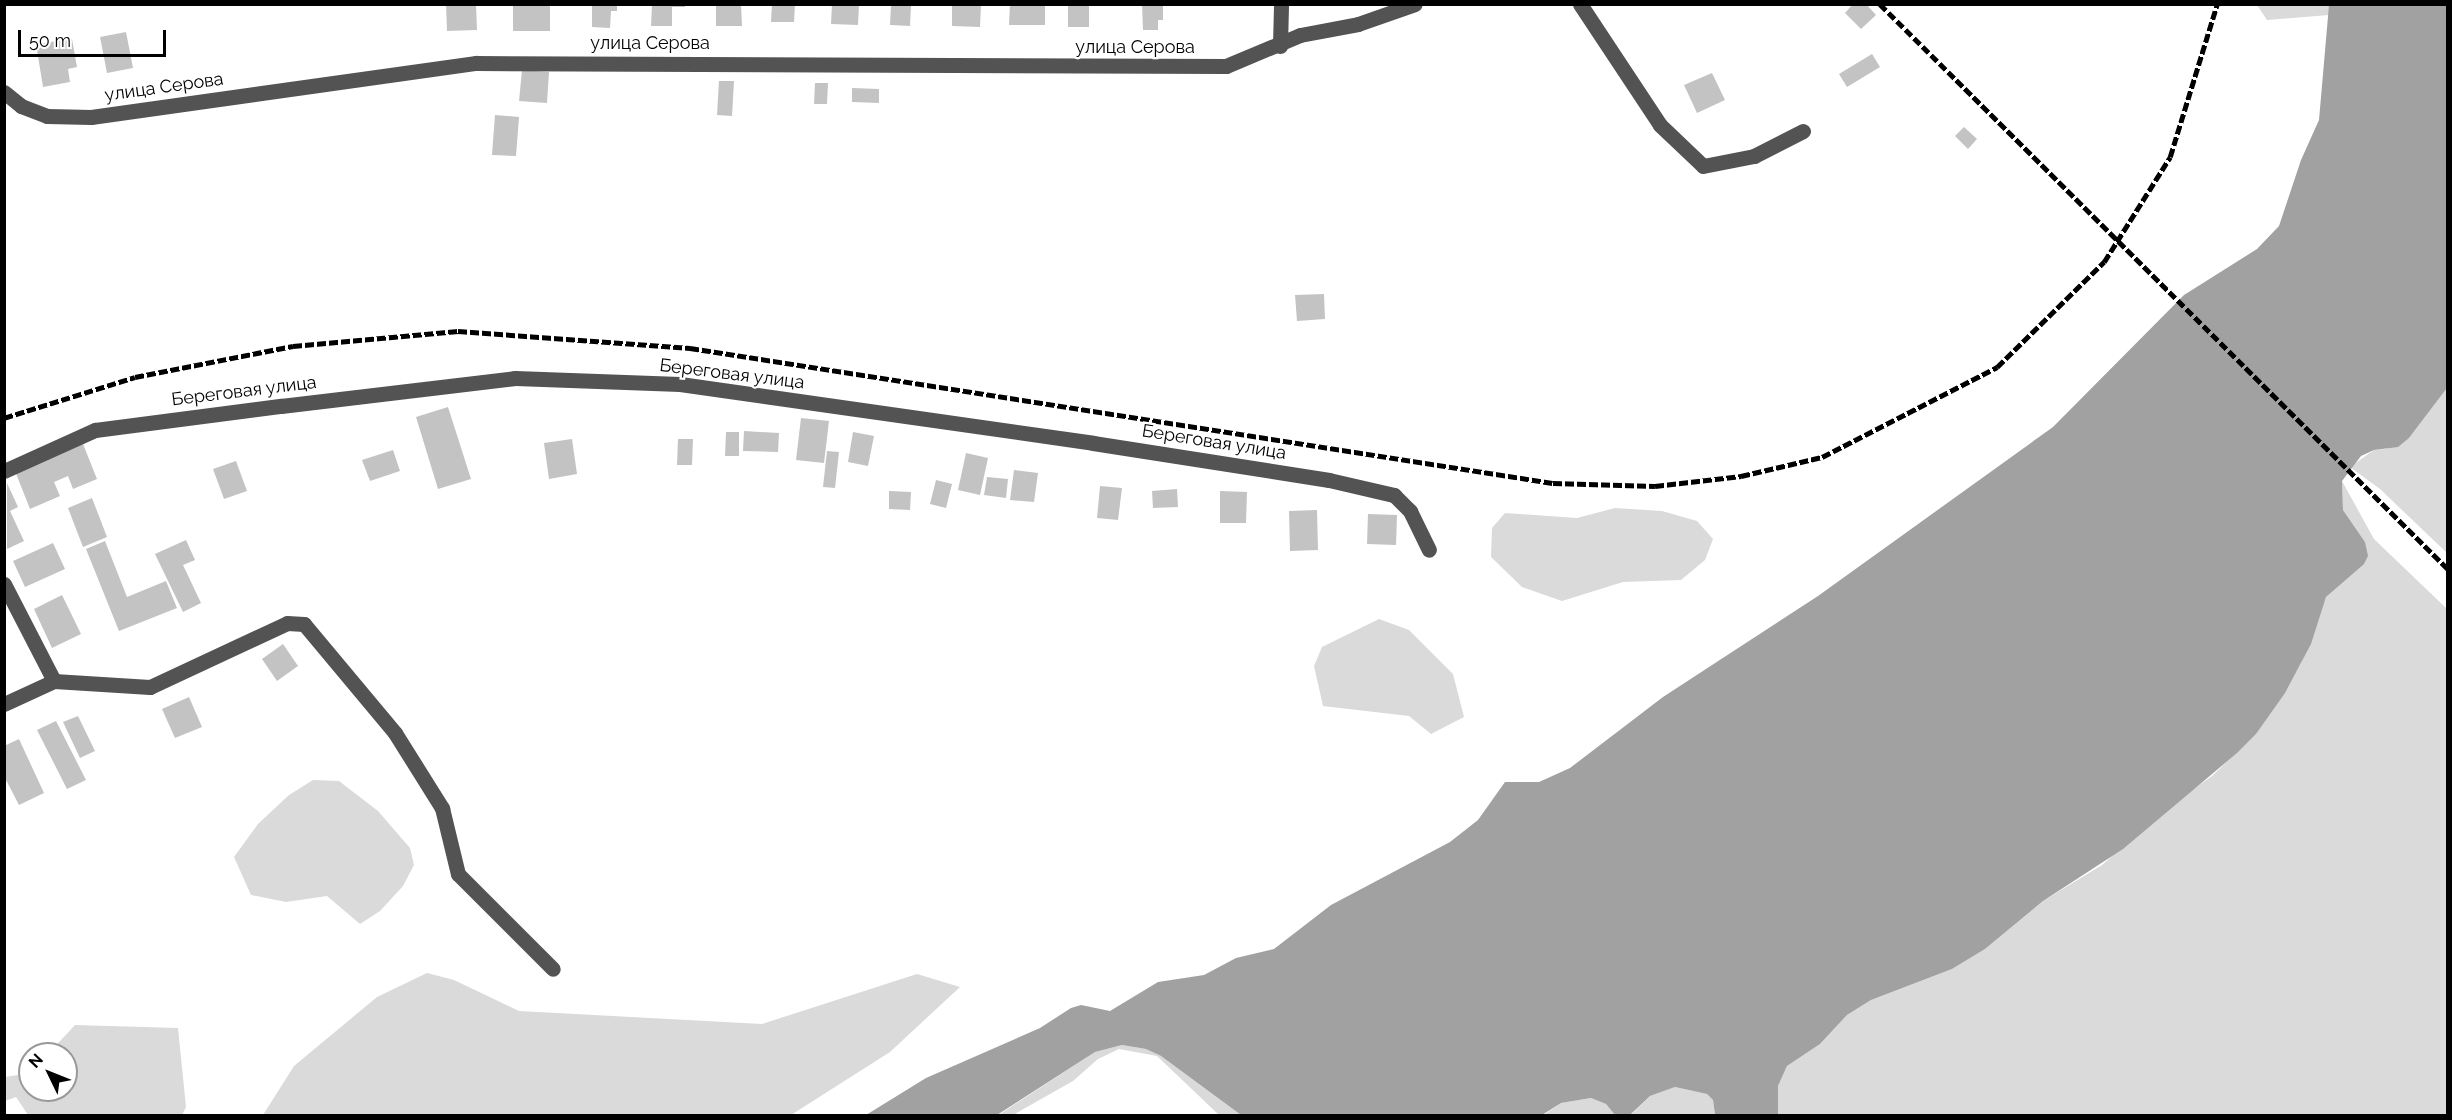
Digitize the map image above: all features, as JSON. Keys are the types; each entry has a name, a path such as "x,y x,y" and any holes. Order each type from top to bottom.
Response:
{"street":[{"path":"1280,46 1281,4"},
{"name":"улица Серова","path":"4,92 21,106 47,116 91,117 476,63 1226,66 1280,46 1300,35 1358,24 1415,4"},
{"path":"1580,4 1660,125 1703,166 1754,156 1803,131"},
{"name":"Береговая улица","path":"4,471 95,430 281,406 515,378 680,384 1093,443 1394,495 1410,511 1429,550"},
{"path":"4,584 54,681"},
{"path":"4,704 54,681 150,687 287,623 304,624 395,733 436,799 458,874 553,969"}],"shaded area":[{"path":"2257,5 2329,5 2329,15 2267,20"},
{"path":"2329,5 2447,5 2447,388 2409,438 2398,447 2374,450 2361,456 2342,481 2343,510 2365,542 2368,556 2364,564 2326,597 2311,644 2285,693 2256,734 2237,753 2123,849 2043,901 1985,949 1952,969 1871,1000 1847,1015 1820,1044 1787,1066 1778,1086 1778,1115 1715,1115 1713,1100 1707,1094 1675,1087 1650,1096 1630,1115 1615,1115 1606,1104 1591,1098 1561,1103 1542,1115 1241,1115 1161,1056 1146,1049 1122,1045 1095,1052 997,1115 866,1115 926,1078 1040,1028 1071,1008 1081,1005 1110,1011 1158,982 1204,975 1236,958 1274,949 1331,905 1450,842 1478,820 1505,782 1539,782 1570,768 1663,697 1818,596 2053,427 2184,295 2257,249 2279,226 2301,160 2319,120"},
{"path":"2447,388 2447,553 2380,489 2350,467 2374,450 2386,449 2409,438"},
{"path":"2342,481 2374,539 2447,609 2447,1115 1778,1116 1778,1086 1787,1066 1820,1044 1847,1015 1871,1000 1952,969 1985,949 2043,901 2102,865 2171,805 2212,776 2256,734 2300,665 2326,597 2351,574 2365,542 2343,510"},
{"path":"1615,508 1662,511 1697,521 1713,539 1705,560 1681,580 1623,582 1562,601 1522,587 1491,557 1492,528 1505,513 1577,518"},
{"path":"1379,619 1409,630 1453,674 1464,717 1431,734 1409,716 1323,706 1314,666 1322,647"},
{"path":"313,780 339,781 378,811 410,848 414,865 403,886 380,911 360,924 327,896 286,902 251,895 234,857 258,824 289,795"},
{"path":"427,973 454,980 519,1011 762,1024 917,974 960,987 890,1052 791,1115 263,1115 294,1066 377,997"},
{"path":"75,1025 178,1028 186,1107 182,1115 28,1115 19,1102 78,1102 78,1042 59,1042"},
{"path":"1122,1045 1146,1049 1161,1056 1241,1115 1219,1115 1157,1056 1119,1049 1098,1059 1073,1081 1013,1115 997,1116 1095,1052"},
{"path":"18,1075 18,1100 16,1097 5,1101 5,1077"},
{"path":"1675,1087 1707,1094 1713,1100 1715,1116 1630,1116 1650,1096"},
{"path":"1591,1098 1606,1104 1615,1115 1542,1116 1561,1103"}],"building":[{"path":"446,4 476,4 477,30 447,31"},
{"path":"513,4 550,4 550,31 513,31"},
{"path":"592,4 617,4 617,11 611,11 610,28 592,27"},
{"path":"652,4 685,4 685,7 672,7 672,26 651,26"},
{"path":"716,4 741,4 742,26 716,26"},
{"path":"772,4 795,4 794,22 771,22"},
{"path":"832,4 859,4 858,25 831,24"},
{"path":"952,4 981,4 980,27 952,26"},
{"path":"1010,4 1045,4 1045,25 1009,25"},
{"path":"1068,4 1089,4 1089,27 1068,27"},
{"path":"1142,4 1163,4 1163,20 1158,20 1158,30 1143,30"},
{"path":"1853,4 1866,4 1876,15 1861,29 1845,13"},
{"path":"891,5 911,5 910,26 890,25"},
{"path":"126,32 133,68 107,73 100,37"},
{"path":"72,39 77,67 68,69 70,82 43,87 36,44"},
{"path":"1872,54 1880,67 1847,87 1839,74"},
{"path":"522,70 549,72 547,103 519,101"},
{"path":"1712,73 1725,100 1697,113 1684,85"},
{"path":"719,81 734,81 732,116 717,115"},
{"path":"815,83 828,83 827,104 814,104"},
{"path":"852,88 879,89 879,103 852,102"},
{"path":"495,115 519,117 516,156 492,155"},
{"path":"1964,127 1977,139 1968,149 1955,136"},
{"path":"1324,294 1325,319 1297,321 1295,295"},
{"path":"448,407 471,479 438,489 416,417"},
{"path":"801,418 829,421 824,463 796,460"},
{"path":"744,431 779,433 778,452 743,451"},
{"path":"726,432 739,432 739,456 725,456"},
{"path":"853,432 874,436 868,466 848,462"},
{"path":"572,439 577,474 549,479 544,443"},
{"path":"678,439 693,439 692,465 677,465"},
{"path":"83,444 97,479 73,489 68,476 54,482 60,496 30,509 15,471"},
{"path":"393,450 400,471 370,481 362,460"},
{"path":"827,451 839,452 835,488 823,487"},
{"path":"966,453 988,458 980,495 958,490"},
{"path":"236,461 247,491 224,499 213,469"},
{"path":"1014,470 1038,473 1034,502 1010,500"},
{"path":"987,477 1008,479 1006,498 984,495"},
{"path":"936,480 952,484 946,508 930,504"},
{"path":"7,483 18,507 10,511 24,541 7,549"},
{"path":"1100,486 1122,488 1118,520 1097,518"},
{"path":"1177,489 1178,507 1153,508 1152,491"},
{"path":"889,491 911,492 910,510 889,509"},
{"path":"1220,491 1247,492 1246,523 1220,523"},
{"path":"92,498 107,537 83,547 68,508"},
{"path":"1317,510 1318,550 1290,551 1289,511"},
{"path":"1368,514 1397,515 1396,545 1367,544"},
{"path":"186,540 195,560 183,565 201,603 183,612 155,554"},
{"path":"105,541 127,597 166,581 177,608 119,631 86,549"},
{"path":"53,543 65,569 25,587 13,561"},
{"path":"62,595 81,634 52,648 34,609"},
{"path":"283,644 298,666 277,681 262,659"},
{"path":"189,697 202,727 175,738 162,709"},
{"path":"78,716 95,751 80,758 63,722"},
{"path":"56,721 86,780 67,789 37,730"},
{"path":"19,739 44,793 19,805 4,776 4,746"}],"railway":[{"path":"1880,4 2448,569"},
{"path":"4,418 135,377 293,346 458,331 690,348 1553,483 1655,486 1741,476 1822,457 1997,367 2104,262 2170,157 2217,4"}]}
